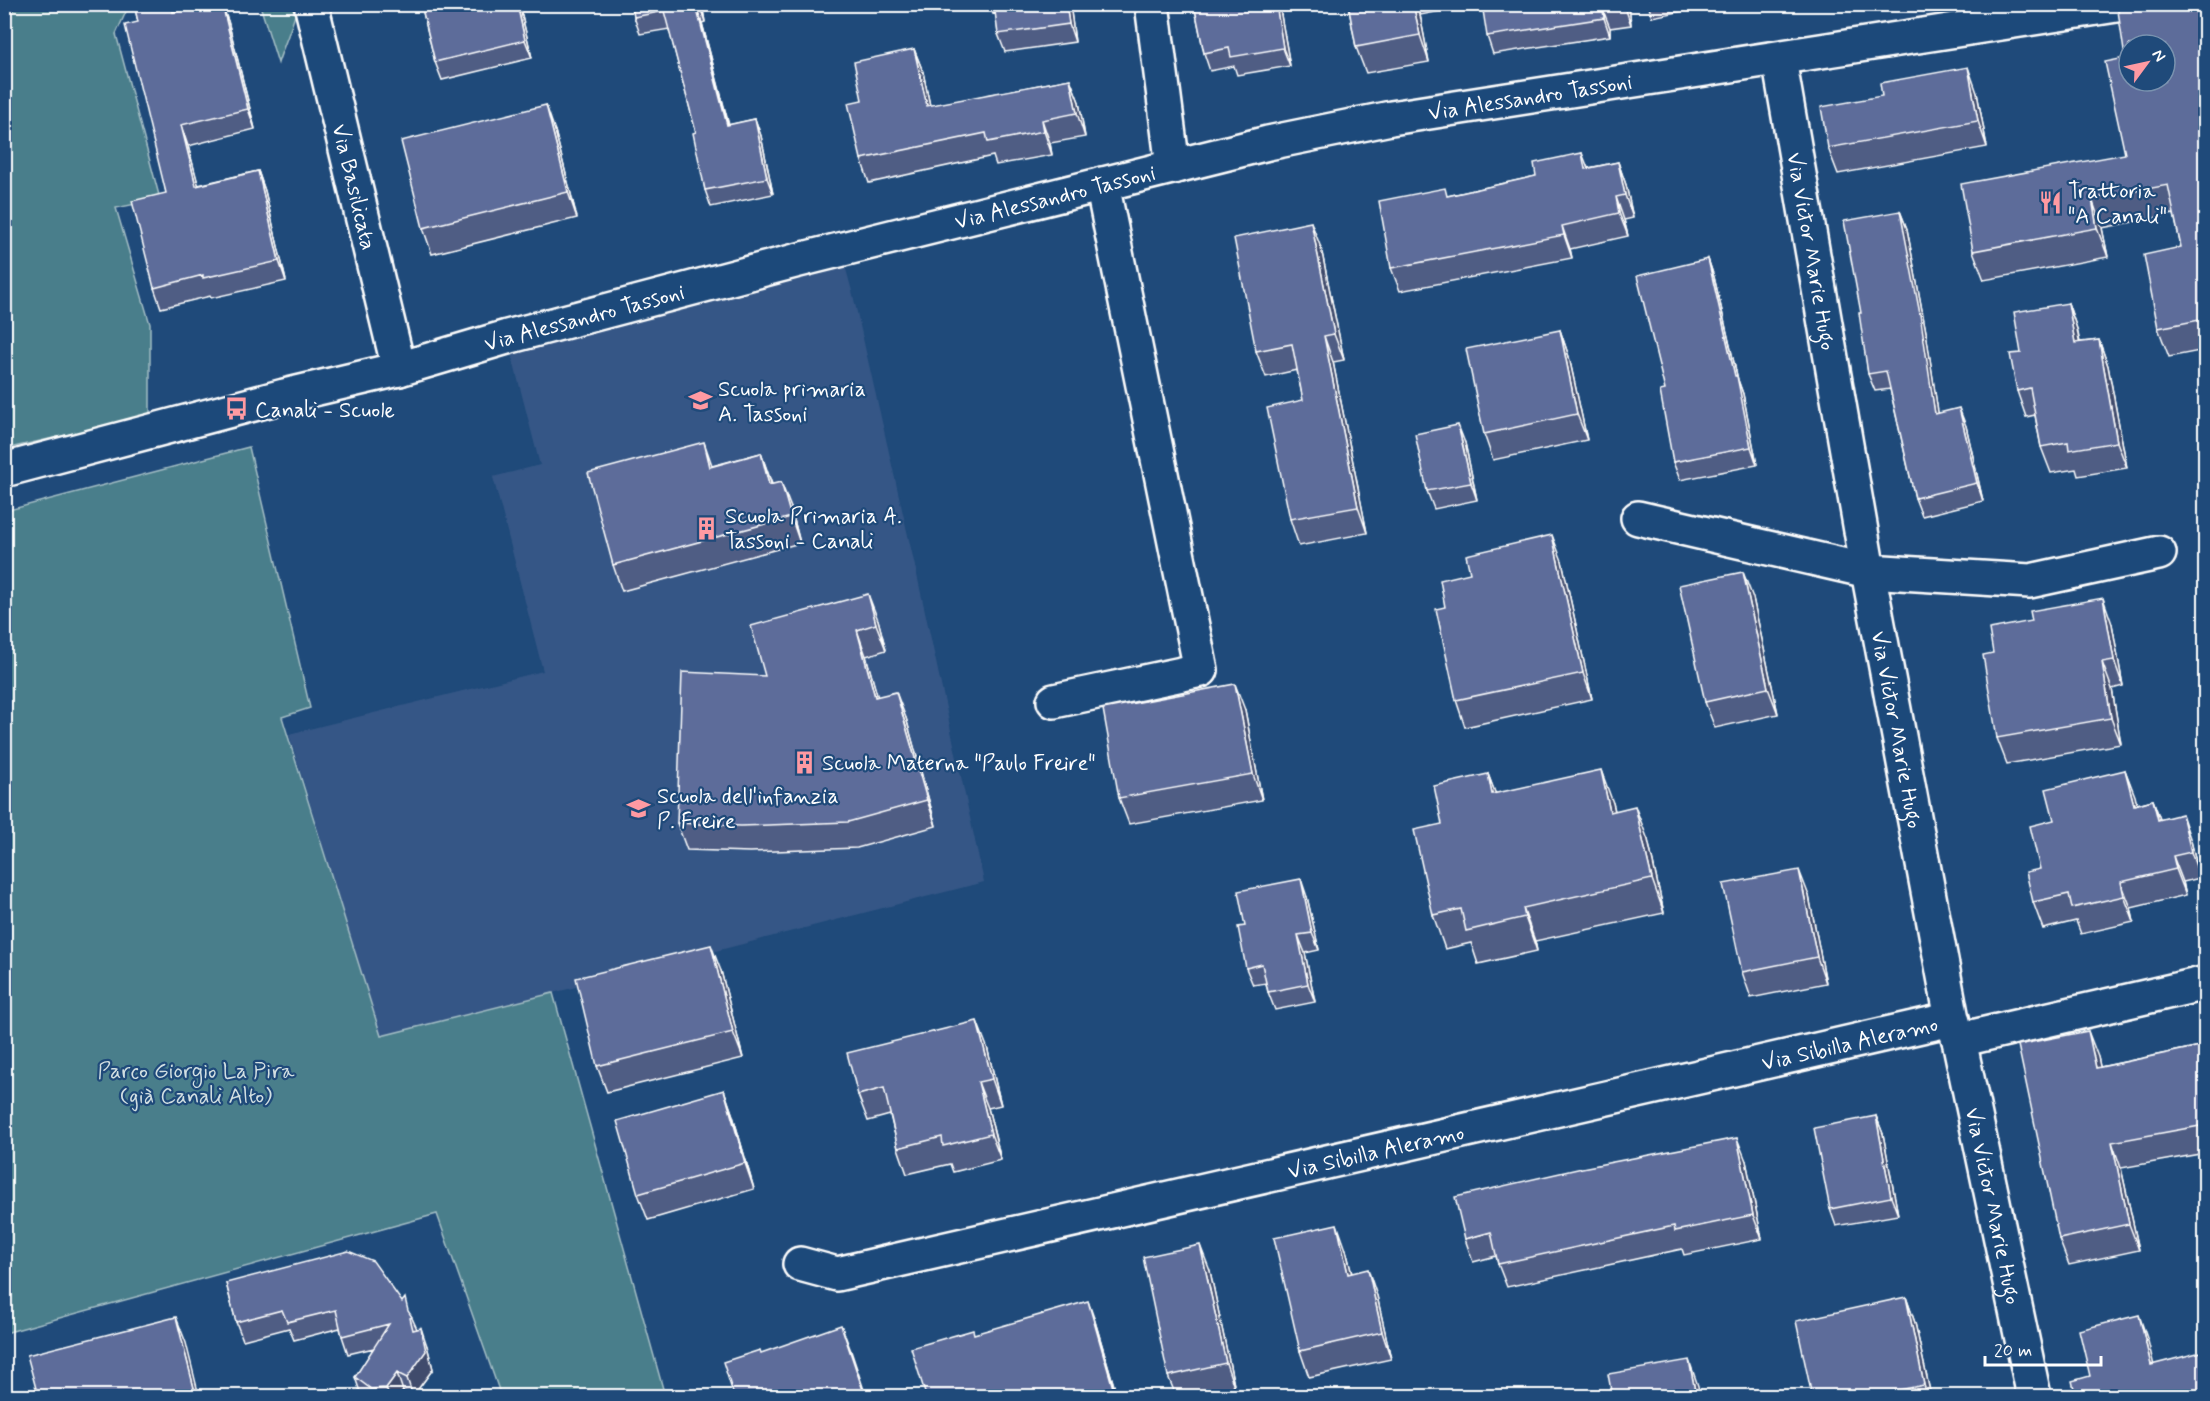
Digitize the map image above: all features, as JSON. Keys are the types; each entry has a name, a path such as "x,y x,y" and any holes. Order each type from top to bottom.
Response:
{"street":[{"name":"Via Basilicata","path":"311,4 399,369"},
{"path":"1152,4 1173,167"},
{"name":"Via Alessandro Tassoni","path":"4,470 284,396 399,369 599,312 1268,143 1391,118 2123,4"},
{"name":"Via Victor Marie Hugo","path":"1779,59 1868,571 1955,1030 2034,1396"},
{"path":"1054,701 1202,670 1102,184"},
{"path":"1638,518 1868,571 2030,581 2159,552"},
{"name":"Via Sibilla Aleramo","path":"800,1264 837,1274 1955,1030 2205,983"}],"shaded area":[{"name":"Scuola dell'infanzia P. Freire","path":"841,251 917,575 984,882 381,1037 289,734 543,671 493,477 540,465 507,337"}],"green space":[{"path":"18,5 129,5 116,34 160,199 116,208 150,324 150,416 5,449 4,19"},
{"path":"260,5 297,5 278,63"},
{"name":"Parco Giorgio La Pira (già Canali Alto)","path":"249,447 310,708 282,717 381,1036 553,993 665,1396 501,1396 437,1214 5,1333 5,511"}],"building":[{"path":"134,4 171,4 173,12 205,4 222,4 248,109 181,125 196,186 258,171 279,261 203,278 203,275 154,288 132,201 166,193 125,25 138,22"},
{"path":"421,4 517,4 525,40 435,62"},
{"path":"632,4 699,4 696,6 727,125 755,119 767,178 705,190 693,133 696,132 664,11 634,17"},
{"path":"994,4 1066,4 1069,24 998,34"},
{"path":"1194,4 1276,4 1283,48 1231,57 1229,48 1204,53"},
{"path":"1348,4 1413,4 1420,35 1356,47"},
{"path":"1482,4 1624,4 1625,7 1603,10 1604,18 1487,36"},
{"path":"2117,4 2205,4 2205,319 2158,328 2144,255 2181,247 2168,185 2092,199 2097,228 1973,251 1961,184 2125,154 2105,62 2117,60 2117,93 2177,93 2177,33 2121,33"},
{"path":"914,49 927,106 1070,79 1077,113 1042,120 1044,131 988,142 986,133 861,159 848,103 862,100 854,62"},
{"path":"1968,67 1978,121 1828,148 1821,107 1882,96 1880,83"},
{"path":"546,105 568,192 423,228 401,141"},
{"path":"1582,153 1585,169 1618,162 1625,195 1616,197 1619,213 1562,226 1564,235 1391,268 1379,201 1445,188 1447,196 1536,176 1534,163"},
{"path":"1900,211 1920,314 1935,414 1959,408 1977,483 1915,498 1886,371 1868,374 1859,313 1861,313 1844,221"},
{"path":"1311,222 1334,334 1324,336 1358,507 1290,519 1267,408 1303,400 1292,344 1256,351 1234,238"},
{"path":"1708,259 1735,376 1737,376 1751,447 1673,462 1660,391 1665,390 1637,276"},
{"path":"2068,303 2075,343 2099,340 2117,442 2069,450 2068,442 2041,447 2030,388 2017,391 2010,354 2021,353 2014,312"},
{"path":"1560,330 1577,414 1484,434 1466,349"},
{"path":"1458,425 1471,483 1427,491 1415,434"},
{"name":"Scuola Primaria A. Tassoni - Canali","path":"704,442 710,467 761,453 769,485 781,482 791,517 613,565 588,473"},
{"path":"1552,535 1583,673 1456,700 1436,609 1445,607 1440,580 1470,573 1466,555"},
{"path":"1743,572 1768,688 1705,702 1679,585"},
{"name":"Scuola Materna \"Paulo Freire\"","path":"868,594 876,624 857,630 875,697 896,692 927,800 848,822 741,826 677,823 682,672 765,676 751,626"},
{"path":"2103,598 2114,660 2102,662 2111,718 1997,738 1983,655 1993,653 1989,629 2032,621 2030,611"},
{"path":"1235,684 1253,774 1119,798 1103,709"},
{"path":"1601,770 1610,812 1635,806 1652,879 1523,908 1525,917 1466,931 1461,909 1433,915 1414,830 1442,824 1434,786 1488,774 1492,794"},
{"path":"2125,770 2134,805 2153,800 2158,820 2182,814 2191,852 2173,856 2176,869 2121,882 2124,896 2072,908 2069,894 2033,902 2026,872 2040,869 2030,826 2054,820 2046,789"},
{"path":"1799,870 1817,957 1742,972 1723,884"},
{"path":"1301,879 1312,933 1298,935 1308,984 1268,992 1262,964 1246,968 1238,927 1245,926 1238,891"},
{"path":"711,945 733,1032 597,1066 576,978"},
{"path":"977,1021 992,1079 978,1082 991,1134 943,1146 942,1137 898,1148 884,1088 858,1095 847,1053"},
{"path":"2088,1031 2096,1068 2205,1045 2205,1125 2112,1142 2129,1224 2059,1239 2018,1045"},
{"path":"724,1090 745,1163 638,1194 617,1121"},
{"path":"1876,1116 1891,1197 1830,1209 1814,1128"},
{"path":"1737,1138 1753,1215 1675,1231 1674,1226 1498,1264 1491,1232 1465,1239 1455,1197 1582,1168"},
{"path":"1337,1224 1348,1274 1368,1269 1382,1332 1300,1351 1274,1238"},
{"path":"1200,1245 1226,1363 1168,1376 1143,1257"},
{"path":"348,1251 373,1261 402,1302 405,1298 412,1317 410,1318 413,1330 421,1328 426,1351 407,1378 397,1373 386,1388 371,1389 355,1377 389,1324 342,1336 336,1310 287,1322 282,1310 236,1322 226,1283"},
{"path":"1906,1297 1924,1385 1870,1396 1812,1396 1796,1321"},
{"path":"1088,1301 1113,1388 1084,1396 926,1396 911,1348 973,1330 974,1334"},
{"path":"2139,1315 2151,1365 2205,1351 2205,1396 2076,1396 2072,1381 2090,1376 2079,1330"},
{"path":"176,1317 196,1396 38,1396 27,1355"},
{"path":"841,1325 865,1396 734,1396 723,1362 760,1350 761,1353"},
{"path":"1689,1360 1696,1396 1612,1396 1608,1374"}],"place":[{"name":"Trattoria \"A Canali\"","path":"2050,203"},
{"name":"Scuola primaria A. Tassoni","path":"700,401"},
{"name":"Canali - Scuole","path":"237,409"},
{"name":"Scuola Primaria A. Tassoni - Canali","path":"707,528"},
{"name":"Scuola Materna \"Paulo Freire\"","path":"804,762"},
{"name":"Scuola dell'infanzia P. Freire","path":"639,808"}]}
